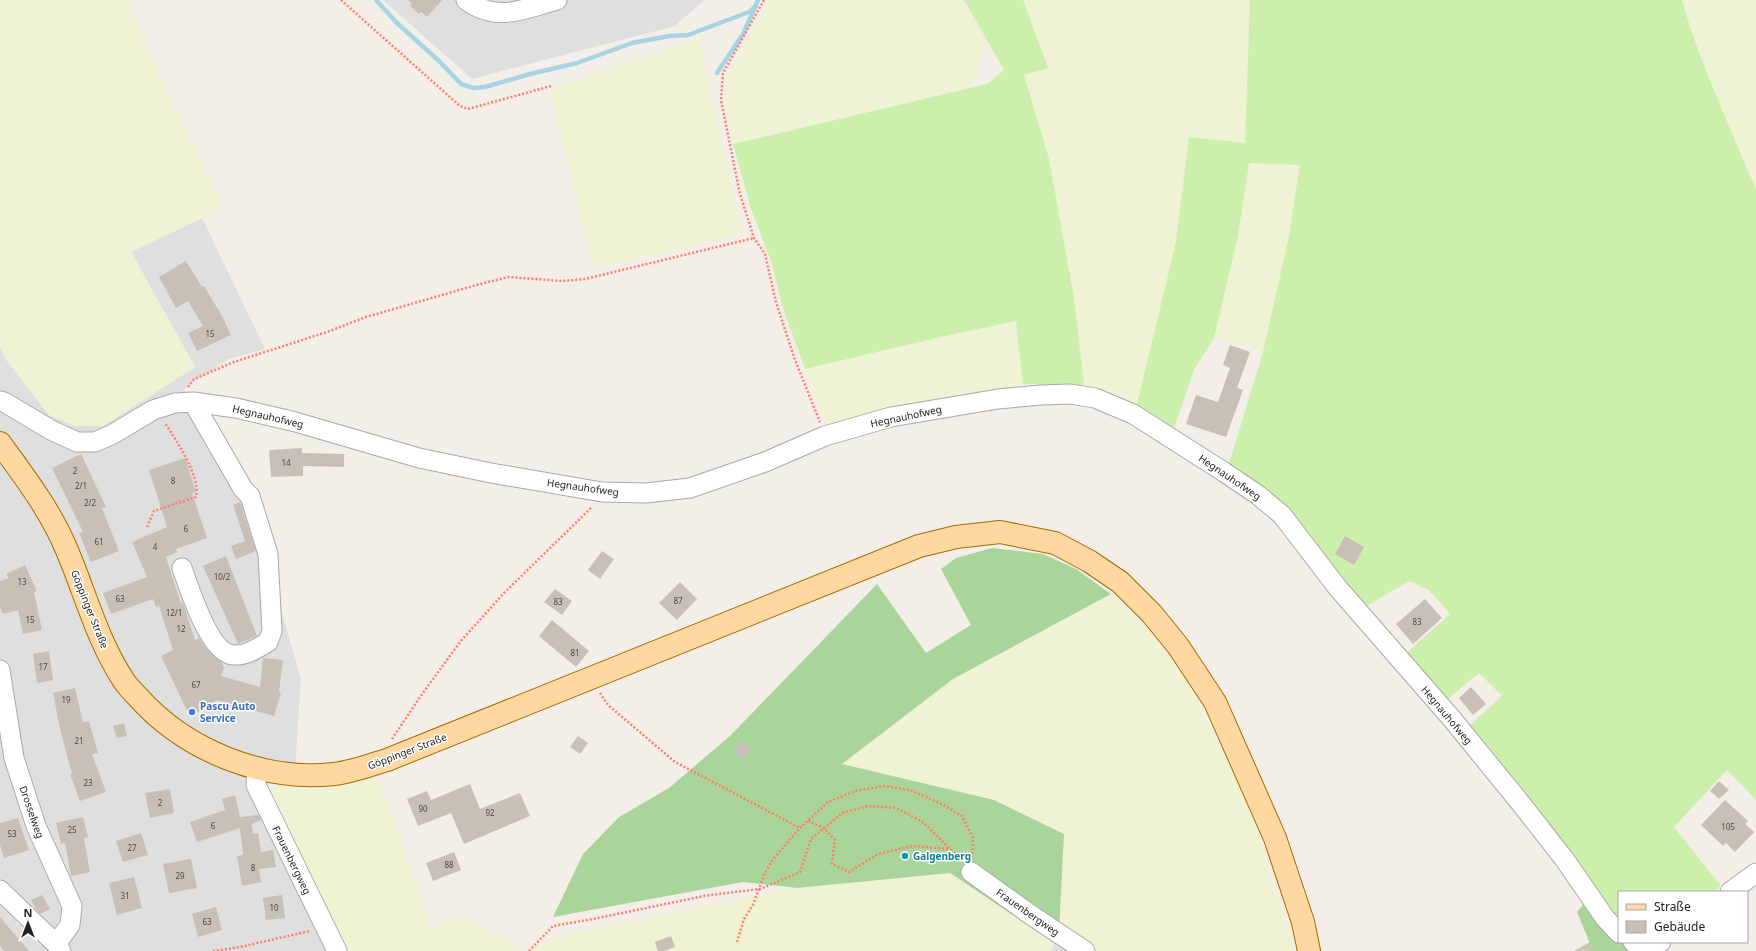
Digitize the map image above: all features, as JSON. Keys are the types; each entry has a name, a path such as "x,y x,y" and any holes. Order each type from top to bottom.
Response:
{"main road":[{"name":"Göppinger Straße","path":"0,443 28,482 66,547 102,641 124,682 165,724 219,756 257,768 284,773 311,775 334,774 387,760 918,546 956,537 1000,532 1055,543 1088,561 1120,582 1147,609 1178,646 1215,702 1275,838 1302,922 1309,951"}],"street":[{"path":"466,0 477,8 493,13 509,14 557,0"},
{"name":"Hegnauhofweg","path":"0,401 51,430 77,442 95,442 113,434 156,409 184,402 236,408 292,421 418,458 491,473 602,492 646,493 690,488 765,462 825,436 891,417 998,399 1041,394 1070,394 1095,398 1132,414 1258,494 1282,515 1337,587 1452,719 1522,805 1565,860 1605,918 1618,932"},
{"path":"182,568 201,619 221,650 233,656 248,653 268,642 272,631 268,554 254,507 250,496 243,489 184,402"},
{"name":"Drosselweg","path":"0,670 14,758 36,826 72,906 70,925 58,948"},
{"name":"Frauenbergweg","path":"257,768 256,785 337,951"},
{"name":"Frauenbergweg","path":"971,872 1085,951"},
{"path":"1731,891 1756,873"},
{"path":"0,890 58,948"},
{"path":"1639,943 1652,945 1658,943"}],"path":[{"path":"341,0 460,106 468,109 551,86"},
{"path":"764,0 724,73 721,100 740,194 754,238 765,254 779,309 796,360 825,436"},
{"path":"184,402 194,379 234,362 327,332 366,317 472,286 509,276 560,281 585,279 754,238"},
{"path":"147,527 154,511 196,497 198,489 185,454 156,409"},
{"path":"387,760 391,740 460,642 504,593 596,503 602,492"},
{"path":"591,677 608,705 675,762 800,828"},
{"path":"737,942 744,919 753,905 765,873 774,858 800,828 828,802 855,791 884,786 910,790 940,803 962,816 973,838 971,872"},
{"path":"529,951 552,926 704,896 760,889 800,872 811,839 824,828 842,813 868,806 897,808 924,824 949,849 913,846 878,854 849,872 832,864 835,840 824,828 808,821"},
{"path":"212,951 240,947 325,927"}],"shaded area":[{"path":"0,0 125,0 223,208 131,252 195,367 103,426 75,426 49,415 7,361 0,347"},
{"path":"383,0 704,0 675,26 472,79"},
{"path":"769,0 964,0 987,43 971,87 733,144 725,100 729,71"},
{"path":"1023,0 1250,0 1245,143 1189,137 1176,242 1137,404 1121,395 1084,385 1074,298 1049,159 1024,75 1048,67"},
{"path":"1682,0 1756,0 1756,187 1749,166 1738,147 1713,89"},
{"path":"699,37 742,234 593,268 550,90"},
{"path":"1249,163 1301,165 1289,236 1263,352 1214,338 1238,236"},
{"path":"202,218 265,349 229,359 184,389 246,488 301,679 295,768 248,761 332,951 0,951 0,347 7,361 49,415 103,426 195,367 131,252"},
{"path":"1016,321 1023,384 908,405 828,426 805,369 945,336"},
{"path":"1111,594 1153,635 1186,679 1246,800 1294,939 1294,951 1087,951 842,764 953,679"},
{"path":"378,777 432,928 466,918 525,951 351,951 334,928 270,787"},
{"path":"950,873 1053,942 1051,951 527,951 551,937 797,888"},
{"path":"1059,931 1087,951 1051,951"},
{"path":"1590,942 1642,951 1574,951"}],"green space":[{"path":"964,0 1023,0 1048,68 1024,75 1049,159 1074,298 1084,385 1023,384 1016,321 805,369 782,306 772,264 751,209 733,144 987,84 1004,70"},
{"path":"1250,0 1682,0 1706,70 1756,189 1756,800 1727,770 1674,827 1721,886 1714,891 1618,891 1618,925 1467,728 1502,696 1479,673 1443,703 1403,656 1450,614 1429,590 1409,581 1362,609 1228,467 1263,352 1289,236 1300,165 1249,163 1238,236 1214,338 1194,370 1174,428 1137,404 1176,242 1189,137 1245,143"},
{"path":"992,548 1043,554 1076,569 1111,594 953,679 842,764 994,800 1064,834 1059,931 1053,942 950,873 797,888 743,882 553,917 583,854 619,817 669,788 731,735 877,584 926,653 971,625 941,569 956,558"},
{"path":"1584,904 1618,941 1618,943 1622,943 1638,951 1593,951 1577,912"}],"building":[{"path":"408,0 442,0 427,17 421,12 419,14 410,6 412,4"},
{"path":"186,261 202,287 204,286 222,316 231,335 197,351 188,333 203,326 188,301 176,308 159,277"},
{"path":"1230,345 1250,352 1237,388 1243,390 1226,437 1186,424 1196,395 1218,402 1230,368 1223,365"},
{"path":"302,448 302,453 344,454 344,467 303,466 303,476 271,477 269,450"},
{"path":"81,454 106,507 102,508 119,551 91,562 79,533 83,532 52,468"},
{"path":"185,458 196,492 192,493 207,538 176,549 177,552 166,557 181,604 183,603 195,640 199,638 208,651 221,662 224,667 221,676 260,687 263,658 283,660 279,692 281,693 274,716 217,700 190,717 161,656 173,650 159,606 156,607 153,599 111,614 103,593 147,577 132,542 167,527 149,470"},
{"path":"240,502 256,551 236,559 231,546 245,541 233,505"},
{"path":"1345,536 1364,547 1354,565 1335,554"},
{"path":"602,551 614,559 600,579 588,570"},
{"path":"226,556 257,636 238,644 203,566"},
{"path":"25,565 37,591 34,592 42,630 23,634 18,610 3,614 0,607 0,581 9,578 6,574"},
{"path":"680,582 697,599 677,620 659,603"},
{"path":"555,589 572,601 562,615 544,602"},
{"path":"1425,599 1442,618 1413,644 1396,624"},
{"path":"552,620 589,651 576,667 539,636"},
{"path":"49,651 53,680 37,683 33,654"},
{"path":"1471,687 1486,704 1473,715 1459,698"},
{"path":"75,688 83,722 89,721 98,753 92,754 106,792 80,801 70,774 72,774 60,729 53,693"},
{"path":"124,723 127,736 117,738 113,726"},
{"path":"578,736 588,743 580,754 570,747"},
{"path":"740,742 751,748 744,759 734,753"},
{"path":"1719,781 1729,790 1719,799 1710,791"},
{"path":"470,784 480,809 520,793 530,816 464,844 451,813 418,826 407,799 427,791 431,800"},
{"path":"170,789 174,813 150,818 145,793"},
{"path":"235,795 240,817 258,815 261,820 252,824 253,834 258,833 261,852 273,850 276,867 259,869 261,882 242,886 237,856 243,855 240,828 197,842 190,822 225,810 222,799"},
{"path":"1725,800 1748,821 1745,824 1754,832 1735,852 1726,843 1723,846 1701,825"},
{"path":"83,817 88,837 84,838 90,872 71,876 65,843 61,844 56,823"},
{"path":"18,818 29,850 4,858 0,845 0,823"},
{"path":"141,833 148,855 123,862 116,841"},
{"path":"454,852 461,870 433,881 426,863"},
{"path":"191,859 197,888 169,893 163,864"},
{"path":"134,877 142,908 117,915 109,883"},
{"path":"42,895 50,909 40,914 31,900"},
{"path":"282,895 285,918 266,920 263,898"},
{"path":"216,907 222,930 198,937 192,914"},
{"path":"0,917 29,951 4,951 0,946"},
{"path":"671,936 675,947 664,951 658,951 655,942"}],"waterway":[{"path":"376,0 397,23 439,61 461,84 473,88 485,87 530,74 577,63 632,43 669,36 688,35 749,12 755,7"},
{"path":"717,73 743,34 758,0"}],"place":[{"name":"Pascu Auto Service","path":"192,712"},
{"name":"Galgenberg","path":"905,856"}]}
